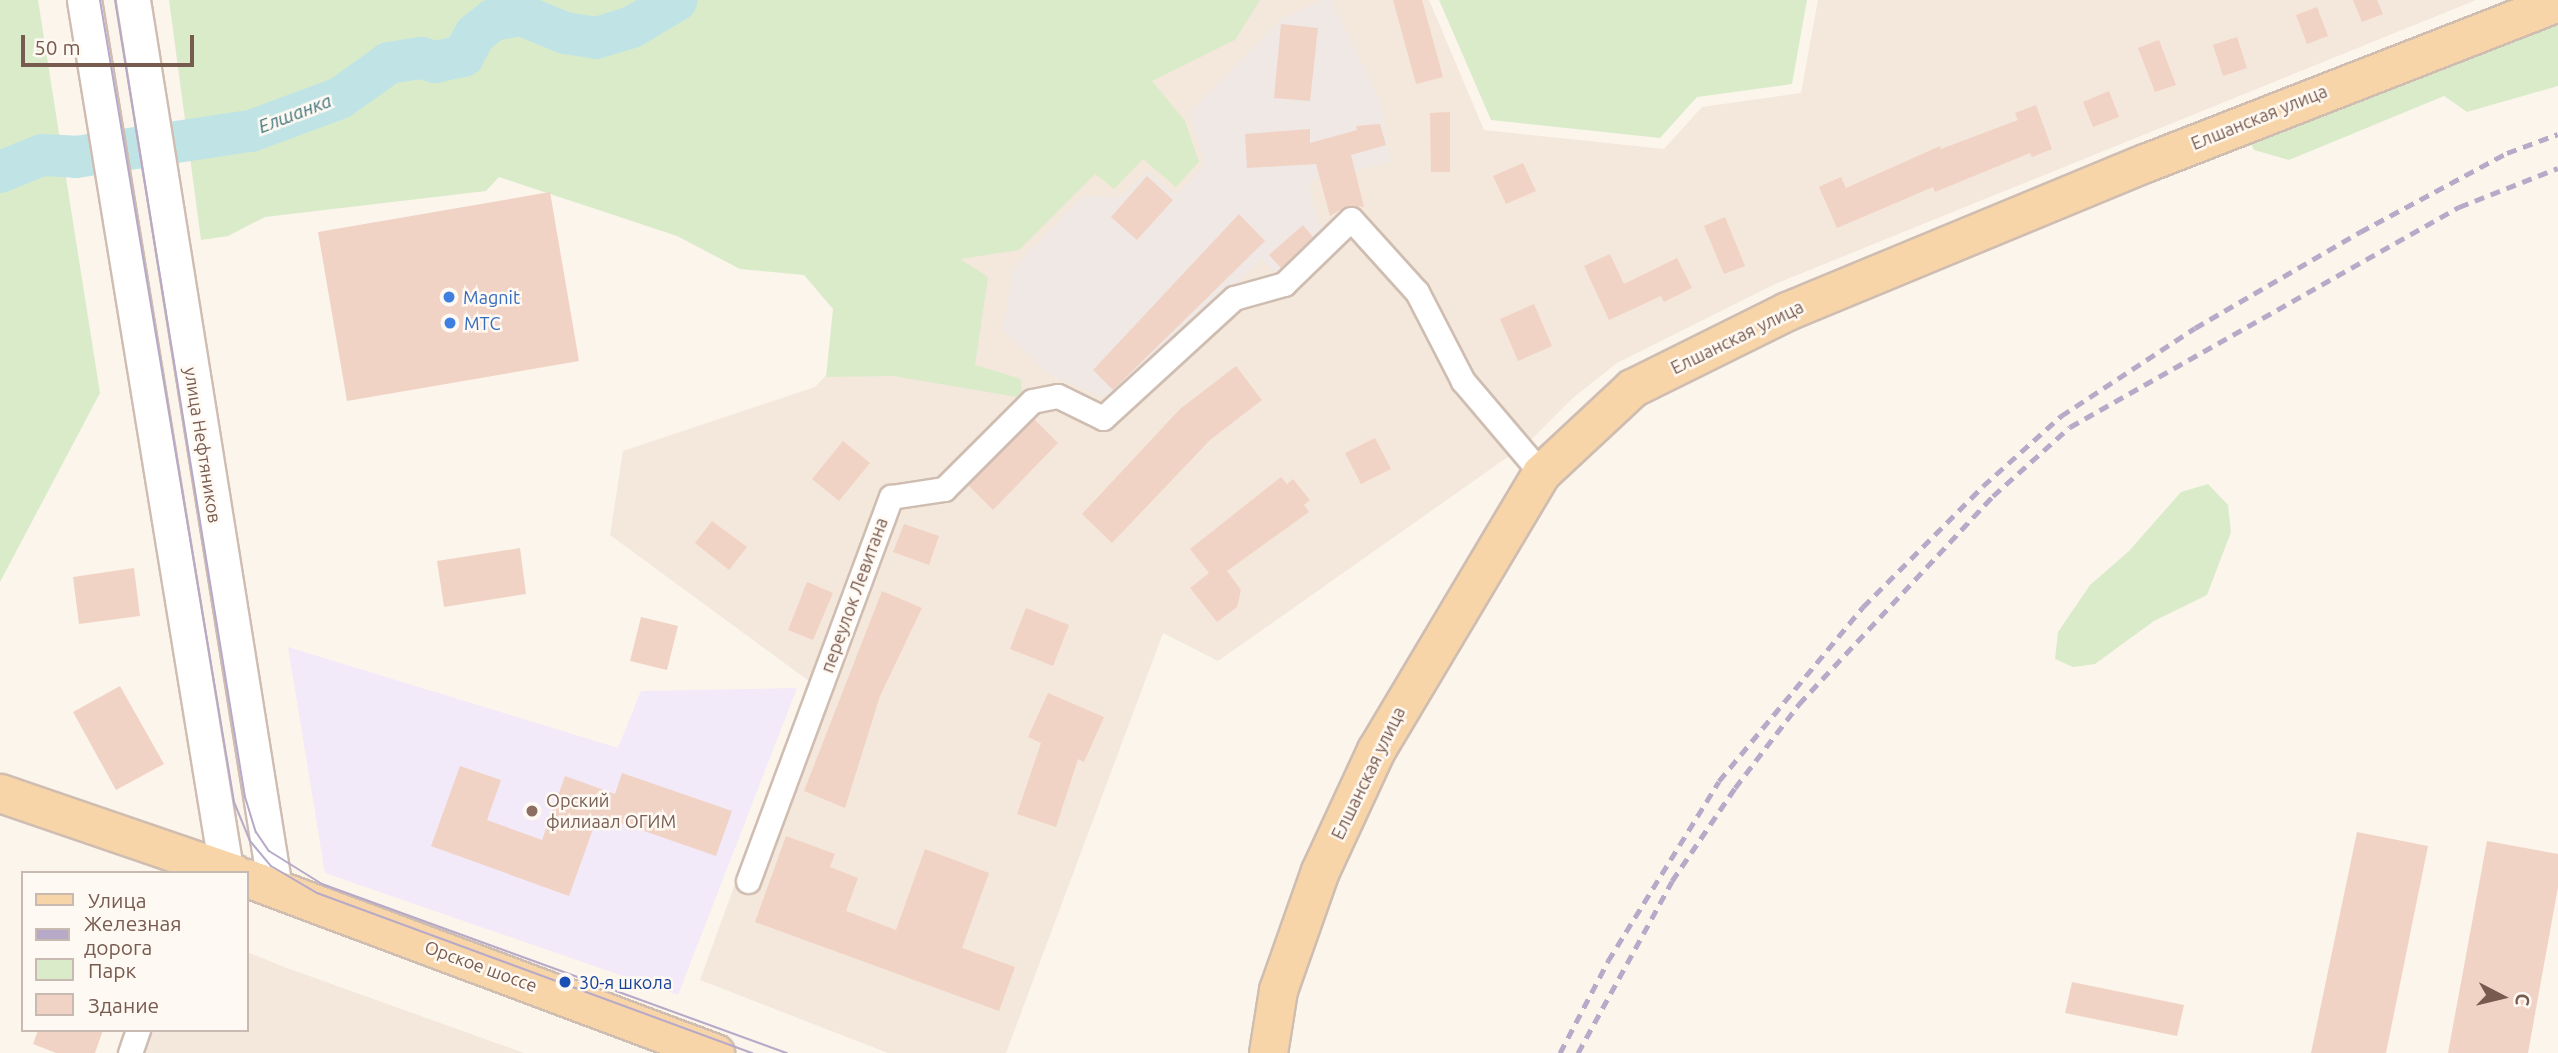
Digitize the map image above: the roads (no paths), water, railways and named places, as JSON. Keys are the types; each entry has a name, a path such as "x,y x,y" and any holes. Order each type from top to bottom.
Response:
{"main road":[{"path":"84,0 228,871"},
{"name":"улица Нефтяников","path":"132,0 168,232 229,871"},
{"name":"Елшанская улица","path":"1268,1053 1278,990 1320,871 1376,750 1541,473 1632,388 1787,311 2158,158 2558,2"},
{"name":"Орское шоссе","path":"0,793 221,871"},
{"name":"Орское шоссе","path":"248,881 715,1053"}],"street":[{"name":"переулок Левитана","path":"748,881 891,497 944,489 1032,401 1058,396 1103,418 1234,298 1284,284 1351,219 1417,292 1463,381 1541,473"},
{"path":"130,1053 137,1032"}],"waterway":[{"name":"Елшанка","path":"0,172 42,155 76,157 251,131 340,98 389,63 422,58 435,62 463,56 475,34 493,20 521,15 565,33 596,38 632,27 677,0"}],"tram line":[{"path":"100,0 234,802 250,841 271,866 317,893 753,1053"},
{"path":"115,0 245,797 256,832 269,851 322,884 787,1053"}],"railway":[{"path":"1560,1053 1608,961 1719,781 1863,607 1983,486 2061,416 2195,328 2360,232 2507,153 2558,134"},
{"path":"1578,1053 1672,881 1735,788 1799,704 1993,496 2070,427 2459,207 2558,168"}],"place":[{"name":"Magnit","path":"449,297"},
{"name":"МТС","path":"450,323"},
{"name":"Орский филиаал ОГИМ","path":"532,811"},
{"name":"30-я школа","path":"565,982"}]}
